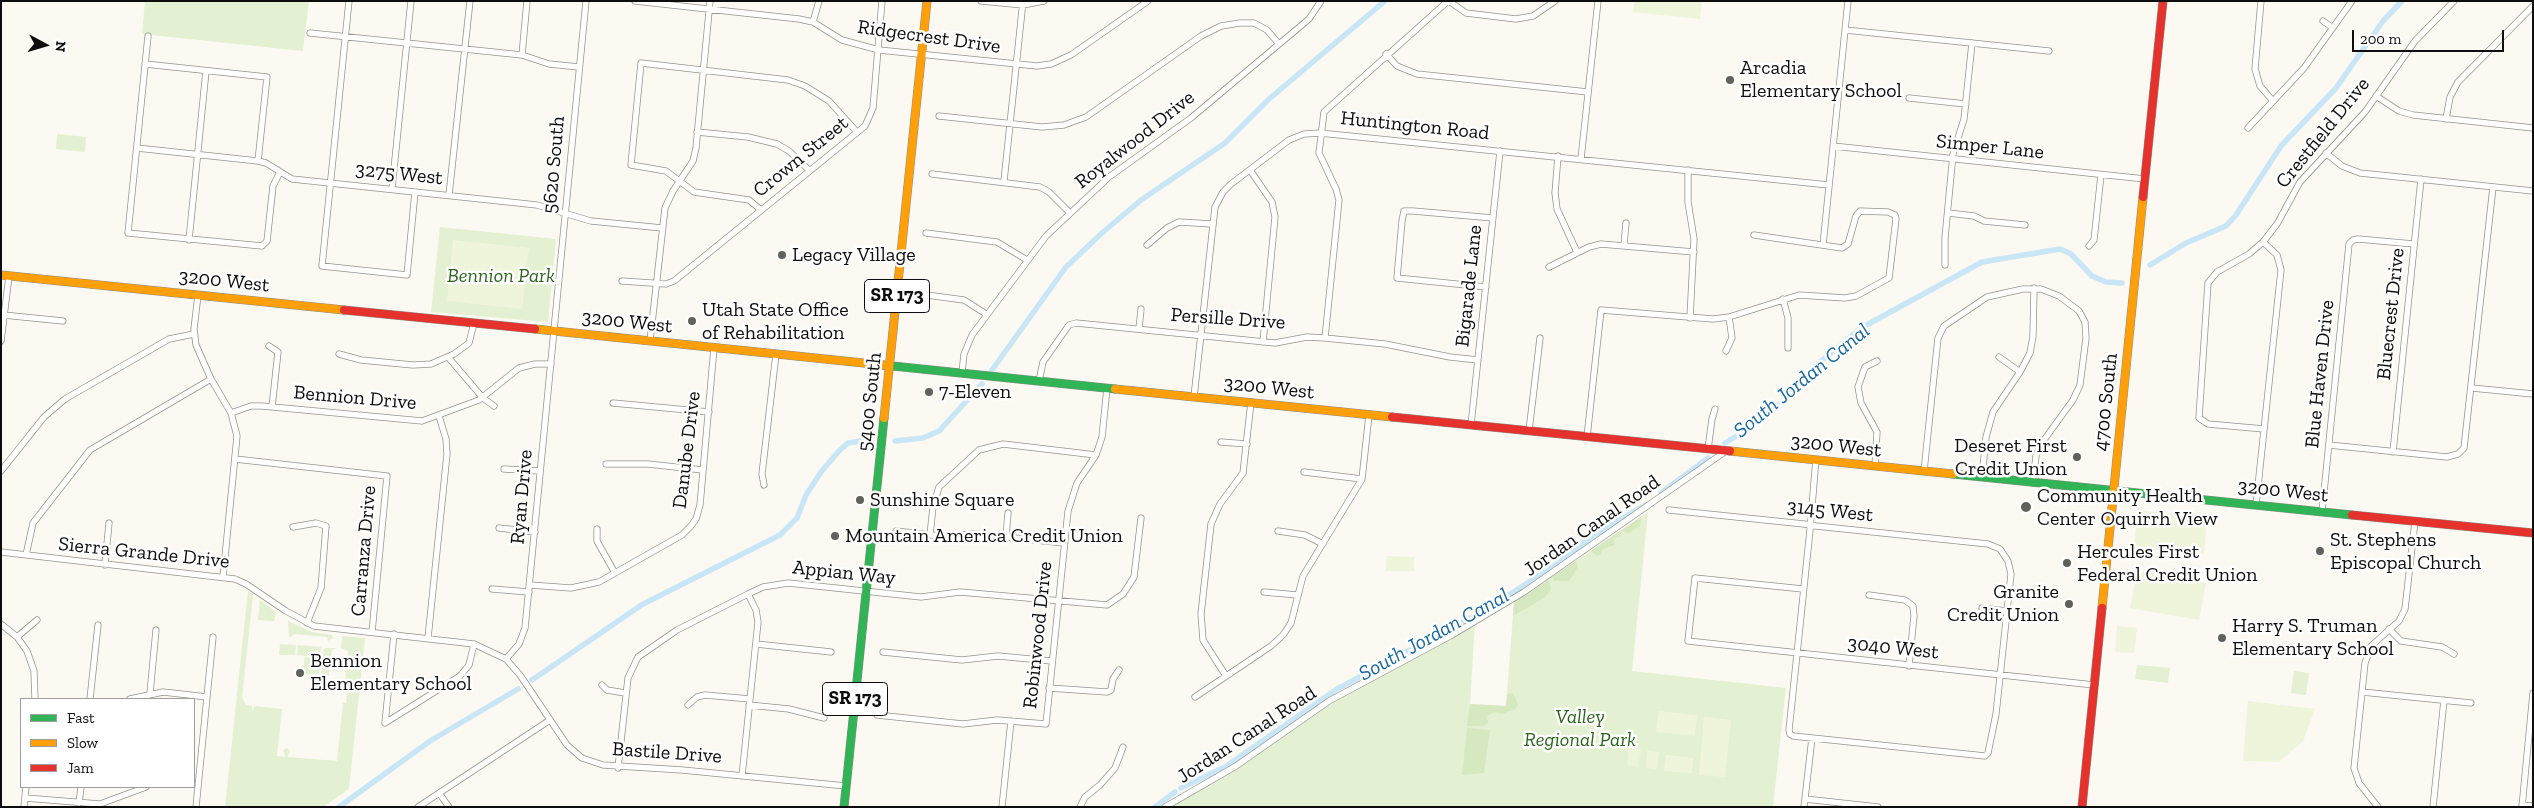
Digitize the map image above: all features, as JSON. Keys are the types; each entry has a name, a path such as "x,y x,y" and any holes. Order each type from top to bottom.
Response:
{"street":[{"path":"349,1 322,266 406,275 415,192"},
{"path":"392,189 411,1"},
{"path":"449,195 470,1"},
{"path":"522,55 528,1"},
{"name":"5620 South","path":"554,331 586,1"},
{"name":"Ridgecrest Drive","path":"634,1 813,22 842,40 878,50 1044,65 1061,61 1148,1"},
{"path":"650,341 662,228 668,199 681,182 693,161 710,1"},
{"path":"813,22 819,1"},
{"name":"Crown Street","path":"656,284 666,284 674,281 865,126 871,116 882,1"},
{"name":"5400 South","path":"844,807 927,1"},
{"path":"981,1 1023,3 1044,1"},
{"name":"Royalwood Drive","path":"962,373 968,344 986,314 1046,236 1109,177 1191,118 1309,19 1321,1"},
{"path":"1325,338 1339,200 1336,189 1321,158 1320,133 1322,118 1326,108 1448,1 1466,13 1516,19 1533,16 1556,1"},
{"path":"1581,159 1598,1"},
{"path":"1823,245 1848,1"},
{"name":"4700 South","path":"2082,807 2163,1"},
{"path":"2261,1 2255,69 2260,86 2273,101"},
{"path":"2248,128 2304,68 2352,1"},
{"name":"Crestfield Drive","path":"2264,429 2205,423 2201,420 2198,412 2207,324 2208,283 2217,272 2249,254 2264,242 2277,224 2296,187 2365,112 2415,42 2454,1"},
{"path":"1004,181 1023,3"},
{"path":"2446,119 2450,97 2458,82 2533,6"},
{"path":"2323,21 2333,28"},
{"path":"939,116 1011,124 1052,126 1081,119 1201,36 1221,26 1254,23 1267,30 1279,44"},
{"path":"1845,30 2049,51"},
{"path":"310,33 522,55 549,64 579,67"},
{"path":"148,36 128,233 257,247 266,244 273,186 280,172"},
{"path":"1945,265 1953,160 1956,142 1963,126 1972,43"},
{"path":"1386,54 1397,66 1417,74 1588,92"},
{"path":"761,210 749,200 694,192 666,171 631,165 641,63 788,80 805,86 830,101 857,132"},
{"path":"145,64 267,77 258,161"},
{"path":"189,240 206,71"},
{"path":"2376,96 2404,113 2533,128"},
{"path":"1910,98 1966,104"},
{"path":"697,132 748,137 777,144 789,151 809,170"},
{"name":"Huntington Road","path":"1194,396 1215,207 1223,192 1296,136 1320,133 1829,185"},
{"name":"Simper Lane","path":"1832,146 2145,179"},
{"name":"3275 West","path":"137,148 266,162 292,179 537,205 592,221 662,228"},
{"name":"Bigarade Lane","path":"1471,425 1500,151"},
{"path":"2326,153 2342,166 2356,172 2533,191"},
{"path":"1558,156 1555,193 1557,209 1577,252"},
{"path":"1250,170 1272,202 1275,217 1263,342"},
{"path":"1688,170 1688,202 1694,252 1690,318"},
{"path":"932,174 1004,181 1040,187 1049,192 1070,213"},
{"path":"2089,246 2094,240 2101,175"},
{"name":"Bluecrest Drive","path":"2393,452 2421,179"},
{"path":"2329,445 2447,457 2460,453 2466,443 2493,187"},
{"path":"1486,287 1397,278 1404,211 1493,218"},
{"path":"1587,437 1601,310 1690,318 1729,318 1783,300 1809,294 1851,298 1889,278 1896,222 1892,213 1860,211 1856,216 1845,247 1754,234"},
{"path":"1948,213 1974,216 1984,221 2025,225"},
{"path":"1147,245 1167,228 1179,222 1212,224"},
{"path":"1624,245 1626,223"},
{"path":"926,233 997,242 1027,260"},
{"name":"Blue Haven Drive","path":"2322,512 2349,247 2353,240 2414,244"},
{"path":"2256,505 2281,270 2277,255 2264,242"},
{"path":"1549,267 1577,252 1601,244 1694,252"},
{"path":"1,341 5,275"},
{"name":"3200 West","path":"5,275 2533,533"},
{"path":"622,280 656,284"},
{"path":"1982,477 1986,437 1993,412 2020,372 2032,345 2034,288"},
{"path":"1924,471 1938,338 1946,323 1987,297 2034,288 2048,290 2070,303 2082,315 2086,330 2080,385 2072,400 2041,444 2036,456 2034,482"},
{"path":"919,294 964,300 986,314"},
{"path":"198,295 194,334 199,355 231,413 237,436 224,577"},
{"path":"1783,300 1788,318 1788,348"},
{"path":"1139,329 1141,309"},
{"path":"3,315 63,321"},
{"path":"1726,351 1732,338 1729,318"},
{"name":"Persille Drive","path":"1039,381 1043,362 1069,325 1076,323 1263,342 1282,342 1306,336 1385,344 1450,357 1478,360"},
{"path":"339,354 349,359 413,365 431,364 448,357 469,343 474,324"},
{"name":"Ryan Drive","path":"506,659 523,636 530,585 554,331"},
{"path":"1,471 44,417 65,399 168,339 194,334"},
{"path":"1529,431 1540,338"},
{"path":"269,346 278,352 272,407"},
{"name":"Danube Drive","path":"530,585 578,588 599,582 682,535 690,527 699,509 714,348"},
{"path":"764,485 762,474 776,354"},
{"path":"448,357 483,398 494,406"},
{"path":"1999,357 2020,372"},
{"path":"1875,466 1878,440 1876,432 1861,403 1858,387 1865,367 1877,361"},
{"name":"Bennion Drive","path":"231,413 251,406 411,421 439,416 483,398 519,368 534,364 552,364"},
{"path":"26,555 32,523 90,450 211,379"},
{"name":"Robinwood Drive","path":"876,715 963,724 997,720 1046,724 1064,543 1071,497 1096,455 1102,437 1107,388"},
{"path":"2472,388 2533,394"},
{"path":"1226,676 1203,640 1201,614 1214,514 1242,473 1252,402"},
{"path":"613,403 709,412"},
{"path":"1708,449 1715,409"},
{"path":"1195,697 1283,635 1294,617 1297,595 1303,576 1362,479 1369,415"},
{"path":"428,638 447,454 446,439 439,416"},
{"path":"1221,442 1247,444"},
{"path":"930,535 933,507 939,487 979,450 1003,444 1096,455"},
{"name":"Jordan Canal Road","path":"1166,807 1236,766 1329,701 1452,635 1524,592 1726,451"},
{"name":"Carranza Drive","path":"235,460 387,476 372,632"},
{"path":"1816,460 1789,730 1793,736 1985,756 1988,753 1996,714 2007,611 1982,608"},
{"path":"606,464 648,464 703,470"},
{"path":"504,469 540,472"},
{"path":"1304,472 1362,479"},
{"name":"3145 West","path":"1669,510 1988,544 2000,549 2010,566 2007,611"},
{"path":"1006,537 1008,513"},
{"name":"Appian Way","path":"618,768 629,672 638,657 692,621 748,594 772,584 788,583 922,597 960,592 1100,606 1115,602 1123,594 1134,577 1141,518"},
{"path":"2378,807 2359,783 2355,772 2362,692 2368,651 2374,642 2402,617 2406,605 2415,521"},
{"path":"105,565 109,523"},
{"path":"293,527 316,523 326,526 320,588 307,623"},
{"path":"499,528 535,532"},
{"path":"597,529 597,541 615,573"},
{"path":"896,531 930,535 975,534 1064,543"},
{"path":"1278,531 1305,535 1323,544"},
{"name":"Sierra Grande Drive","path":"1,552 224,577 241,581 307,623 336,630 394,634 474,644 506,659"},
{"name":"3040 West","path":"1803,589 1695,578 1688,641 2094,685"},
{"path":"492,588 529,592"},
{"path":"1264,592 1297,595"},
{"path":"742,776 758,617 748,594"},
{"path":"1869,596 1905,600 1913,606 1914,616 1909,666"},
{"path":"17,637 37,620"},
{"path":"1,624 17,637 26,651 34,671 35,698"},
{"path":"90,698 98,625"},
{"path":"2389,629 2401,641 2442,647 2454,654"},
{"path":"150,693 156,630"},
{"path":"394,634 385,723 460,676 469,665 474,644"},
{"path":"196,807 196,780 213,637"},
{"path":"756,644 831,652"},
{"path":"882,652 962,660 998,656 1052,661"},
{"name":"Bastile Drive","path":"506,659 520,675 567,745 582,758 603,766 618,768 664,768 846,786"},
{"path":"1049,688 1107,692 1110,690 1113,679 1119,670"},
{"path":"602,685 607,690 626,693"},
{"path":"133,698 150,693 172,692 207,696"},
{"path":"2362,692 2471,703"},
{"path":"2533,693 2530,744 2522,806 2533,806"},
{"path":"688,705 697,697 705,695 794,710 824,718"},
{"path":"2433,807 2444,700"},
{"path":"418,807 550,720"},
{"path":"1002,807 1011,721"},
{"path":"1804,807 1812,738"},
{"path":"1080,807 1085,798 1115,768 1123,747"},
{"path":"24,807 26,788"},
{"path":"79,803 81,788"},
{"path":"25,798 79,803 107,802 141,788"},
{"path":"439,793 450,807"},
{"path":"1805,799 1878,807"}],"green space":[{"path":"145,1 309,1 303,51 142,34"},
{"path":"1635,1 1702,1 1700,19 1633,12"},
{"path":"57,134 86,137 85,152 56,149"},
{"name":"Bennion Park","path":"440,227 556,239 548,322 431,312"},
{"path":"453,240 529,248 522,309 447,301"},
{"path":"2138,510 2207,518 2204,554 2134,546"},
{"name":"Valley Regional Park","path":"1648,512 1632,671 1786,688 1773,807 1171,807 1236,770 1331,704 1446,642 1475,623 1470,704 1506,706 1514,602"},
{"path":"1641,517 1640,526 1629,533 1622,531 1620,537 1614,538 1614,545 1603,549 1600,555 1597,556 1591,551"},
{"path":"1387,556 1414,557 1414,571 1386,571"},
{"path":"1576,561 1578,567 1569,581 1554,581 1552,577"},
{"path":"2137,571 2206,583 2199,620 2130,608"},
{"path":"1549,580 1551,590 1544,598 1513,616 1514,602"},
{"path":"248,591 253,595 242,698 246,705 252,706 253,713 254,706 282,709 277,756 285,757 283,750 288,748 290,751 287,757 337,761 343,703 346,703 347,693 344,693 348,651 341,648 342,636 365,638 349,789 323,807 225,807"},
{"path":"260,600 276,612 274,621 258,620"},
{"path":"288,621 312,632 332,635 333,638 328,641 327,637 294,634 289,637"},
{"path":"2117,626 2137,628 2134,653 2115,652"},
{"path":"280,644 296,645 295,655 279,655"},
{"path":"298,645 321,647 320,657 297,655"},
{"path":"324,648 337,648 332,650 329,676 321,676"},
{"path":"305,657 317,658 317,661 320,661 318,675 302,674"},
{"path":"2137,665 2170,668 2168,683 2135,679"},
{"path":"2294,671 2309,673 2306,695 2291,693"},
{"path":"1513,693 1518,704 1515,709 1502,714 1494,712 1487,716 1488,722 1483,726 1467,726 1470,704 1506,706 1507,694"},
{"path":"2248,701 2315,709 2303,741 2279,762 2243,761"},
{"path":"1659,711 1697,715 1695,736 1656,732"},
{"path":"1704,717 1731,720 1725,777 1699,775"},
{"path":"1467,728 1490,730 1484,773 1462,775"},
{"path":"1629,748 1641,749 1638,767 1627,765"},
{"path":"1647,751 1659,752 1657,769 1646,768"},
{"path":"1666,755 1693,758 1692,773 1664,771"}],"waterway":[{"path":"992,370 1066,267 1102,233 1141,200 1225,143 1269,99 1385,1"},
{"name":"South Jordan Canal","path":"2150,265 2186,243 2226,226 2236,215 2281,146 2336,88 2383,21 2402,1"},
{"name":"South Jordan Canal","path":"1725,443 1752,427 1794,392 1815,366 1861,328 1982,262 2060,249 2071,254 2092,276 2106,282 2122,283"},
{"path":"895,441 923,438 939,431 982,384"},
{"path":"532,680 643,604 780,535 797,518 806,495 821,472 839,451 848,443 868,440"},
{"name":"South Jordan Canal","path":"1661,493 1708,458"},
{"name":"South Jordan Canal","path":"1181,788 1225,767 1337,689 1484,611 1557,564 1594,535 1646,505"},
{"path":"339,807 430,741 518,689"},
{"name":"South Jordan Canal","path":"1155,807 1175,792"}],"traffic: fast":[{"path":"883,365 1115,389"},
{"path":"844,807 884,418"},
{"path":"1953,474 2352,515"}],"traffic: slow":[{"path":"884,418 927,1"},
{"path":"2102,608 2143,197"},
{"path":"1,275 344,310"},
{"path":"535,329 883,365"},
{"path":"1115,389 1392,417"},
{"path":"1730,451 1953,474"}],"traffic: jam":[{"path":"2143,197 2163,1"},
{"path":"344,310 535,329"},
{"path":"1392,417 1730,451"},
{"path":"2352,515 2533,533"},
{"path":"2082,807 2102,608"}],"place":[{"name":"Arcadia Elementary School","path":"1730,80"},
{"name":"Legacy Village","path":"782,255"},
{"name":"Utah State Office of Rehabilitation","path":"692,321"},
{"name":"7-Eleven","path":"929,392"},
{"name":"Deseret First Credit Union","path":"2077,457"},
{"name":"Sunshine Square","path":"860,500"},
{"name":"Community Health Center Oquirrh View","path":"2026,507"},
{"name":"Mountain America Credit Union","path":"835,536"},
{"name":"St. Stephens Episcopal Church","path":"2320,551"},
{"name":"Hercules First Federal Credit Union","path":"2067,563"},
{"name":"Granite Credit Union","path":"2069,604"},
{"name":"Harry S. Truman Elementary School","path":"2222,638"},
{"name":"Bennion Elementary School","path":"300,673"}]}
